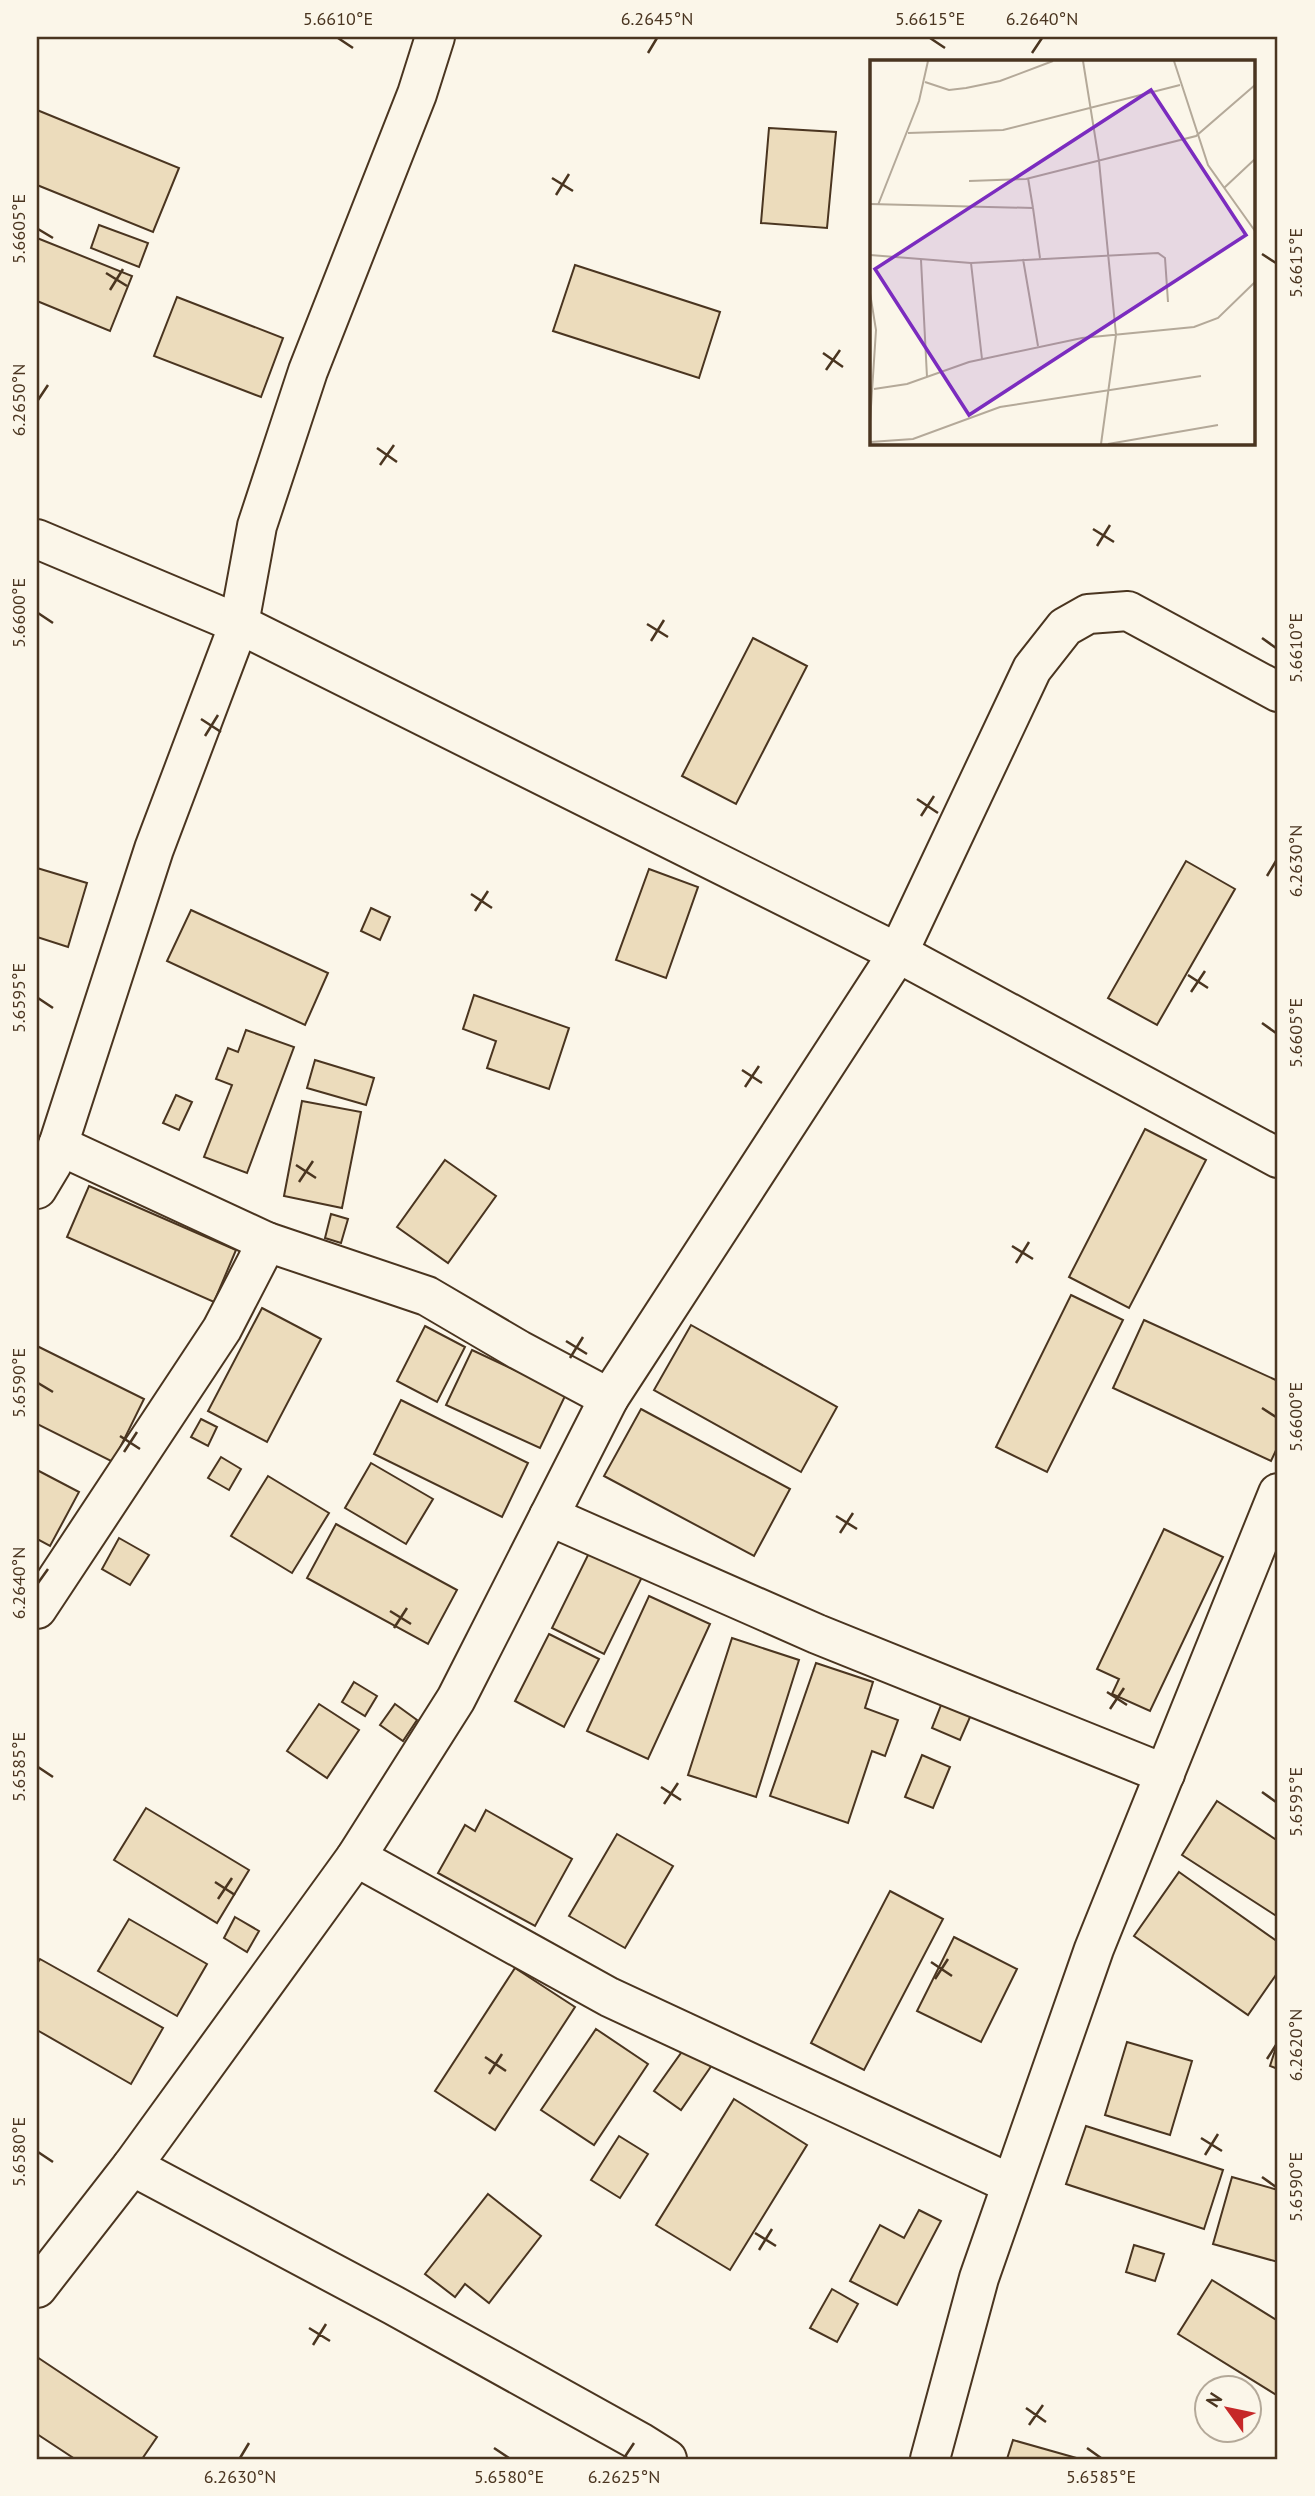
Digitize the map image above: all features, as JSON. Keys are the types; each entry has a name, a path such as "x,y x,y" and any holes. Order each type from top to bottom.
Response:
{"street":[{"path":"37,1189 52,1164 154,849 239,624 257,526 304,384 417,94 435,37"},
{"path":"37,539 239,624 898,953 1278,1158"},
{"path":"37,2288 132,2166 356,1857 456,1699 609,1398 898,953 1032,669 1065,627 1088,614 1128,611 1278,692"},
{"path":"58,1145 267,1242 427,1296 519,1350 609,1398"},
{"path":"37,1609 222,1329 267,1242"},
{"path":"930,2459 979,2278 1094,1949 1278,1493"},
{"path":"549,1516 817,1634 1165,1773"},
{"path":"356,1857 609,1997 1011,2184"},
{"path":"132,2166 393,2305 667,2459"}],"building":[{"path":"37,110 179,168 153,232 37,185"},
{"path":"769,128 836,132 827,228 761,223"},
{"path":"99,225 148,243 139,267 91,248"},
{"path":"37,238 132,276 110,331 37,301"},
{"path":"575,265 720,312 699,378 553,331"},
{"path":"177,297 283,338 261,397 154,356"},
{"path":"753,638 807,666 736,804 682,776"},
{"path":"1186,861 1235,889 1157,1025 1108,998"},
{"path":"37,868 87,883 68,947 37,937"},
{"path":"649,869 698,887 666,978 616,960"},
{"path":"371,908 390,917 380,940 361,931"},
{"path":"191,910 328,973 305,1025 167,961"},
{"path":"474,995 569,1028 549,1089 487,1068 496,1041 463,1029"},
{"path":"246,1030 294,1047 247,1173 204,1157 232,1085 216,1079 228,1048 238,1052"},
{"path":"315,1060 374,1078 366,1105 307,1088"},
{"path":"176,1095 192,1102 179,1130 163,1123"},
{"path":"302,1101 361,1112 342,1208 284,1196"},
{"path":"1145,1129 1206,1160 1129,1308 1069,1277"},
{"path":"445,1160 496,1196 448,1263 397,1227"},
{"path":"89,1186 236,1250 214,1302 67,1237"},
{"path":"331,1214 348,1219 341,1243 325,1238"},
{"path":"1071,1295 1123,1320 1047,1472 996,1447"},
{"path":"262,1308 321,1339 267,1442 208,1411"},
{"path":"1144,1320 1278,1381 1278,1446 1271,1461 1113,1388"},
{"path":"691,1325 837,1407 801,1472 654,1390"},
{"path":"425,1326 465,1347 437,1402 397,1381"},
{"path":"37,1346 144,1399 113,1462 37,1424"},
{"path":"472,1350 566,1394 540,1448 446,1405"},
{"path":"401,1400 528,1463 502,1517 374,1454"},
{"path":"641,1409 790,1489 754,1556 604,1476"},
{"path":"201,1419 217,1427 208,1446 191,1437"},
{"path":"221,1457 241,1469 229,1490 208,1478"},
{"path":"371,1463 433,1499 406,1544 345,1508"},
{"path":"37,1470 79,1492 50,1546 37,1539"},
{"path":"268,1476 329,1513 292,1573 231,1536"},
{"path":"336,1524 457,1590 428,1644 307,1578"},
{"path":"1164,1529 1223,1557 1150,1711 1112,1694 1119,1679 1097,1669"},
{"path":"119,1538 149,1555 130,1585 102,1569"},
{"path":"590,1551 642,1577 604,1654 552,1628"},
{"path":"649,1596 710,1624 648,1759 587,1731"},
{"path":"549,1634 599,1659 564,1727 515,1701"},
{"path":"732,1638 799,1660 756,1797 688,1775"},
{"path":"816,1663 873,1682 865,1708 898,1720 885,1756 872,1751 848,1823 770,1796"},
{"path":"354,1682 377,1696 365,1716 342,1702"},
{"path":"945,1695 974,1708 960,1740 932,1728"},
{"path":"319,1704 359,1730 327,1778 287,1751"},
{"path":"395,1704 417,1720 403,1741 380,1725"},
{"path":"922,1755 950,1767 933,1808 905,1797"},
{"path":"1217,1801 1278,1841 1278,1917 1182,1855"},
{"path":"146,1808 249,1870 217,1923 114,1860"},
{"path":"486,1810 572,1859 535,1926 438,1873 465,1825 475,1831"},
{"path":"617,1834 673,1866 625,1948 569,1916"},
{"path":"1179,1872 1278,1942 1278,1972 1248,2015 1134,1936"},
{"path":"890,1891 943,1919 864,2070 811,2043"},
{"path":"235,1917 259,1931 247,1952 224,1938"},
{"path":"129,1919 207,1964 177,2016 98,1971"},
{"path":"954,1937 1017,1969 981,2042 917,2011"},
{"path":"40,1959 163,2028 131,2084 37,2030 37,1964"},
{"path":"515,1968 575,2007 495,2130 435,2091"},
{"path":"596,2029 648,2064 594,2145 541,2110"},
{"path":"1278,2041 1278,2069 1270,2066"},
{"path":"1127,2042 1192,2061 1170,2135 1105,2115"},
{"path":"686,2046 712,2065 681,2110 654,2091"},
{"path":"734,2099 807,2145 730,2270 656,2225"},
{"path":"1086,2126 1223,2170 1204,2229 1066,2184"},
{"path":"619,2136 648,2154 620,2198 591,2180"},
{"path":"1232,2177 1278,2190 1278,2262 1213,2244"},
{"path":"488,2194 541,2236 489,2303 465,2284 455,2297 425,2274"},
{"path":"919,2210 941,2221 897,2305 850,2281 880,2225 904,2238"},
{"path":"1134,2245 1164,2254 1155,2281 1126,2272"},
{"path":"1212,2280 1278,2321 1278,2396 1262,2386 1262,2374 1243,2374 1178,2334"},
{"path":"832,2289 858,2304 837,2342 810,2328"},
{"path":"37,2357 157,2437 142,2459 75,2459 37,2434"},
{"path":"1013,2440 1080,2459 1007,2459"}]}
